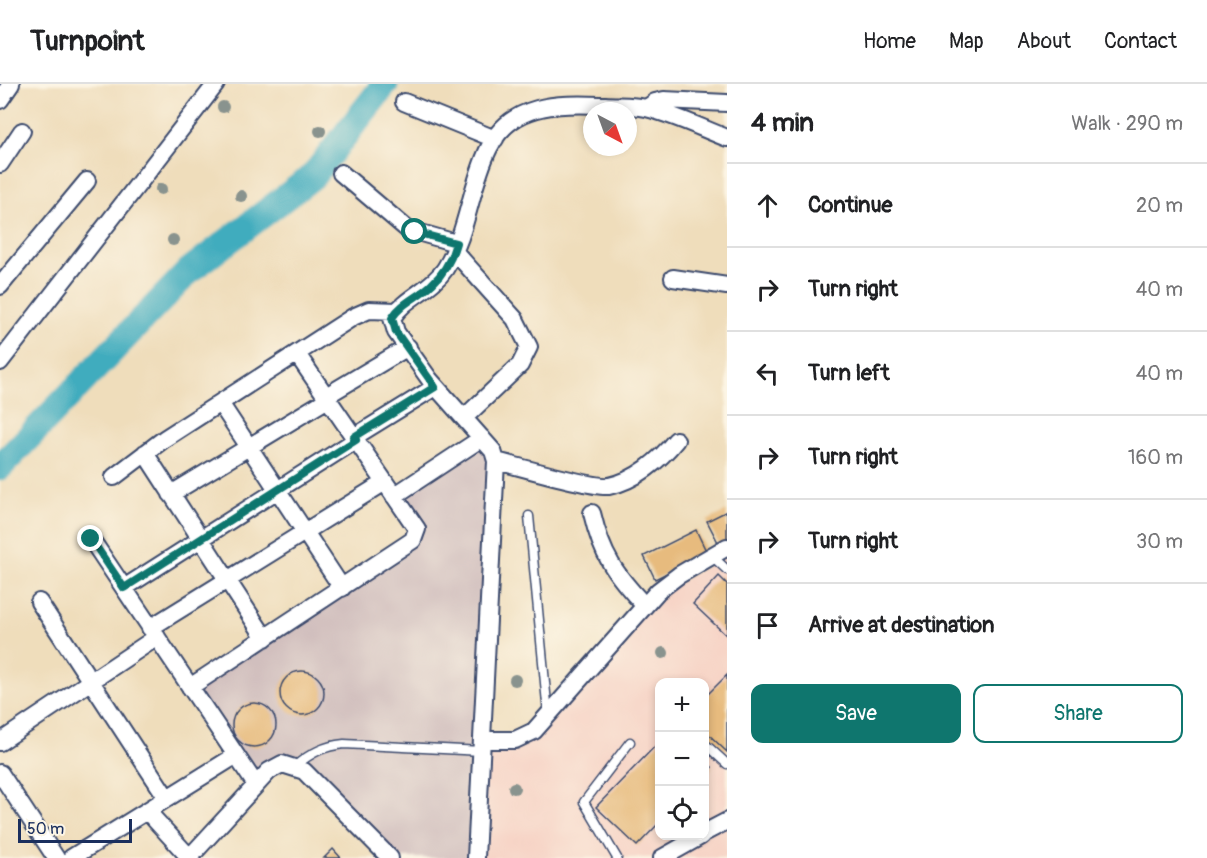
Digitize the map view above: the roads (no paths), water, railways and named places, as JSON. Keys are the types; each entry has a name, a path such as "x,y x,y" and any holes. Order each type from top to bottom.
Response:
{"street":[{"path":"2,356 216,84"},
{"path":"647,108 655,102 664,100 727,103"},
{"path":"404,102 495,139"},
{"path":"476,858 496,461 493,451 465,417 435,387 393,325 392,318 397,311 432,284 445,268 455,247 488,149 516,118 554,104 647,108 727,138"},
{"path":"0,164 22,131"},
{"path":"341,173 407,229 455,247 515,319 529,347 520,365 465,417"},
{"path":"2,280 87,181"},
{"path":"673,278 727,286"},
{"path":"114,477 220,403 362,312 376,309 397,311"},
{"path":"171,494 408,347"},
{"path":"190,687 413,540 417,529 297,354"},
{"path":"124,588 435,387"},
{"path":"220,403 342,588"},
{"path":"0,742 90,682 154,632 226,581 304,533 482,438"},
{"path":"496,461 609,486 632,477 653,464 676,440"},
{"path":"146,453 226,581 265,638"},
{"path":"592,513 598,543 609,565 645,606"},
{"path":"91,539 256,785"},
{"path":"482,746 515,740 534,731 645,606 679,575 727,547"},
{"path":"39,602 167,798"},
{"path":"71,858 236,756"},
{"path":"147,811 190,858 269,771 282,764 295,766 304,771 390,858"},
{"path":"0,773 56,858"},
{"path":"709,831 727,821"},
{"path":"662,858 693,840"}],"lane":[{"path":"529,516 548,717"},
{"path":"711,555 727,570"},
{"path":"617,858 584,802 630,742"},
{"path":"295,766 318,750 344,744 482,746"},
{"path":"709,747 727,764"}],"waterway":[{"path":"0,467 189,271 313,176 385,84"}]}
